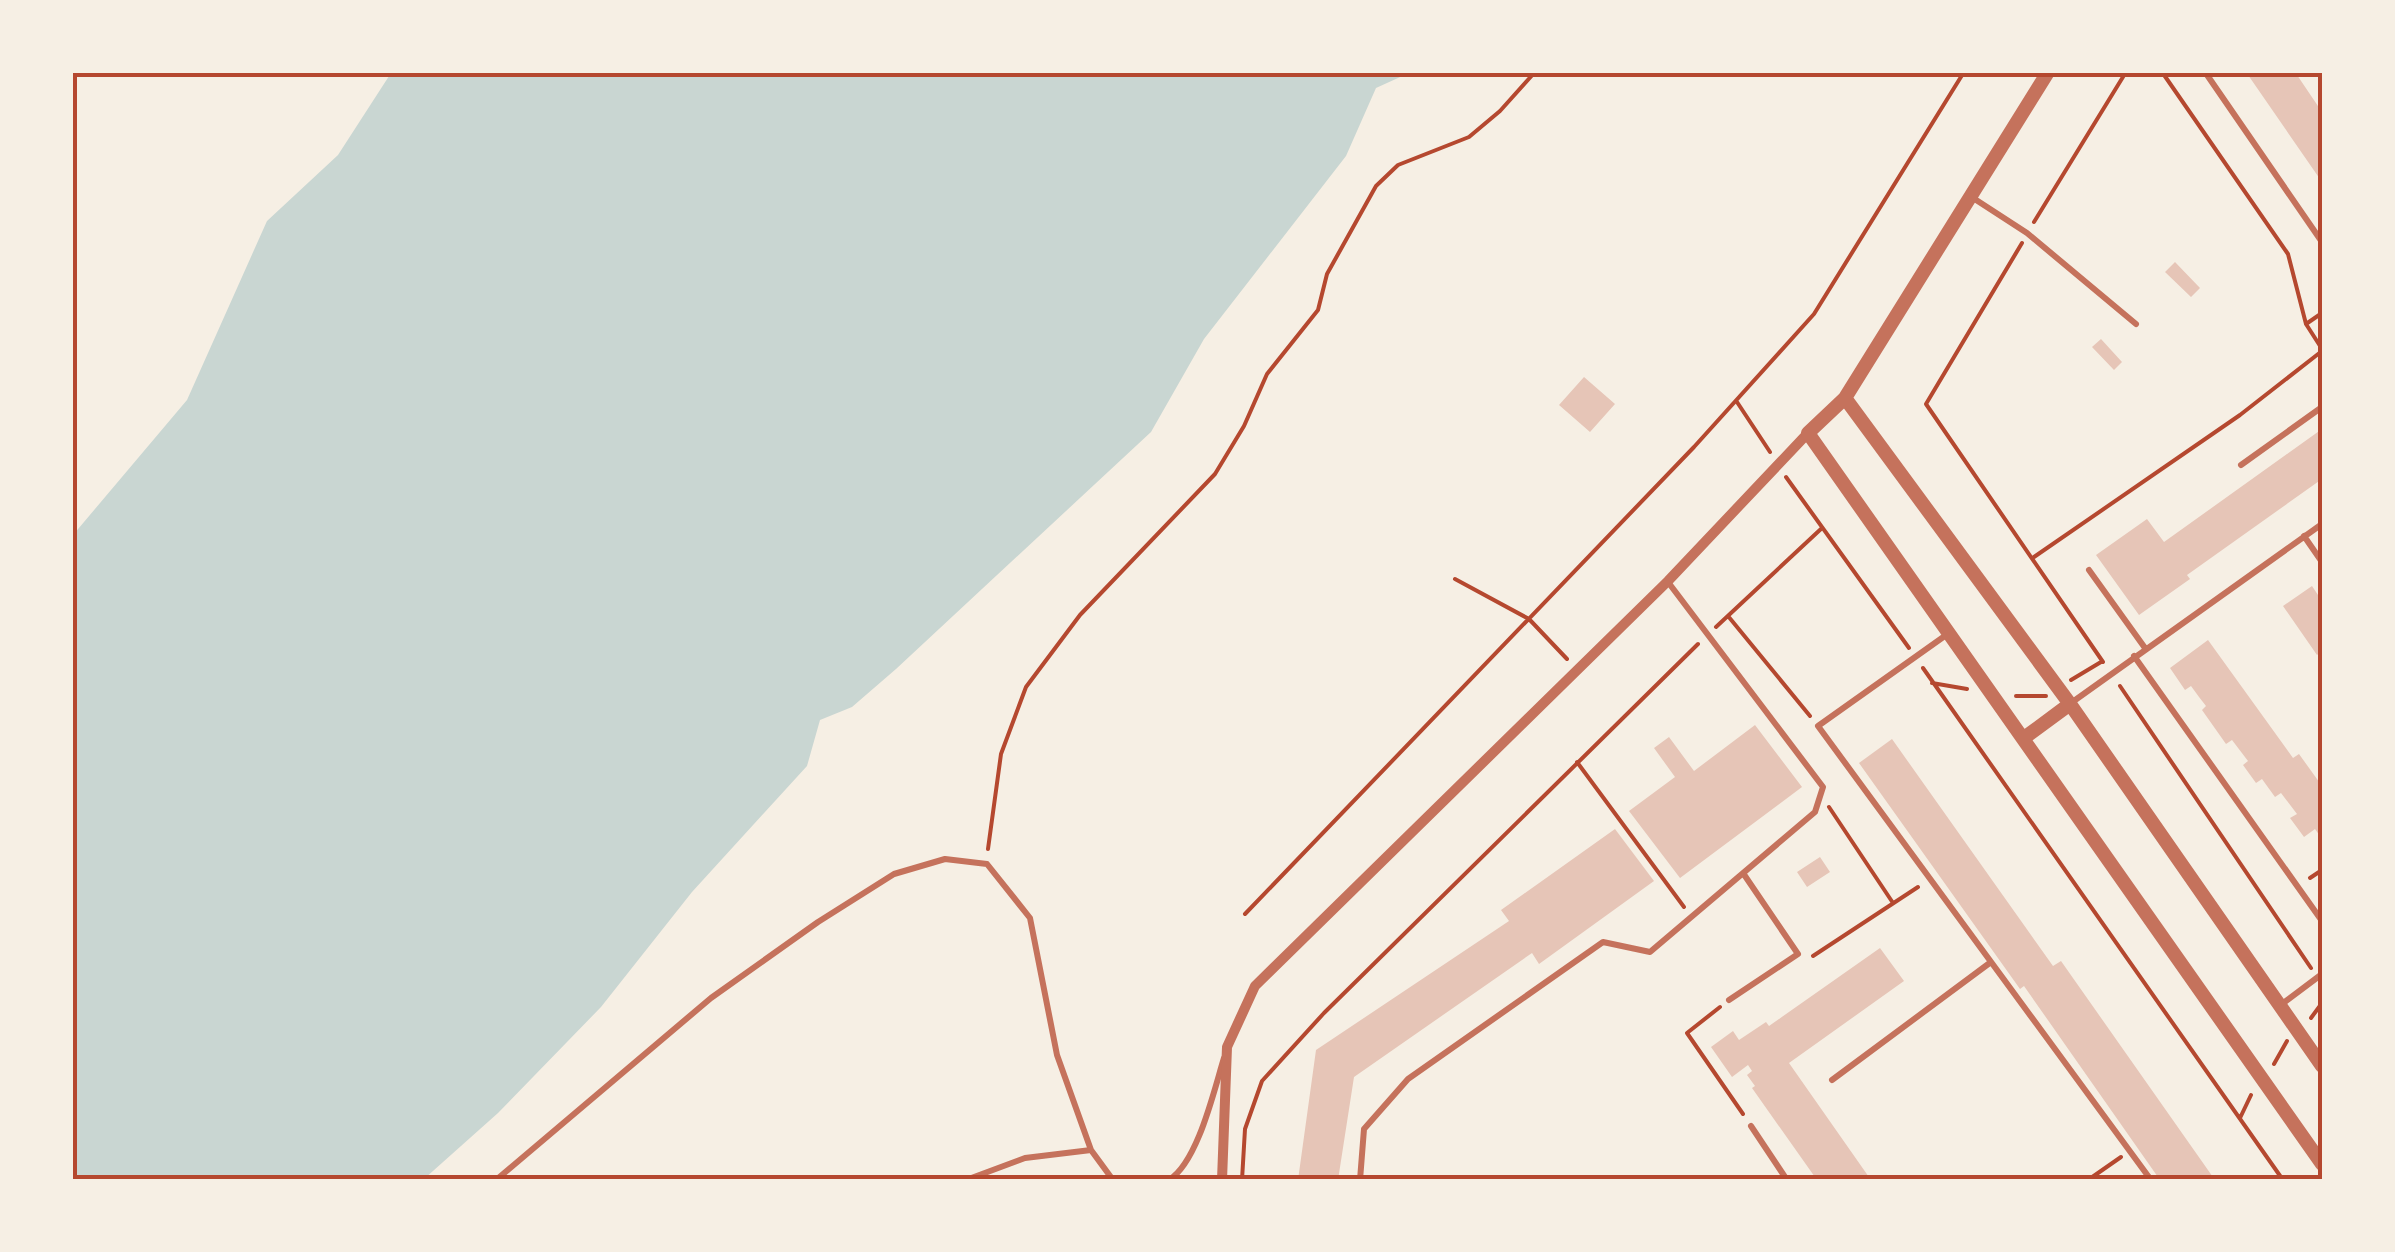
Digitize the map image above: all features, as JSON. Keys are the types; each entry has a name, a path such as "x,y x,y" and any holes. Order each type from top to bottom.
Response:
{"street":[{"path":"1222,1180 1227,1048 1255,986 1668,581 1845,398 2048,72"},
{"path":"1845,398 2070,704 2322,1066"},
{"path":"1808,432 2322,1164"},
{"path":"2024,738 2070,704"}],"lane":[{"path":"2205,72 2322,242"},
{"path":"1970,196 2027,233 2136,324"},
{"path":"2242,465 2322,406"},
{"path":"2070,704 2322,524"},
{"path":"2304,536 2322,562"},
{"path":"2089,570 2145,648"},
{"path":"1360,1180 1364,1129 1408,1079 1604,942 1650,952 1815,812 1824,787 1668,581"},
{"path":"1950,632 1818,726 2151,1180"},
{"path":"2134,656 2322,921"},
{"path":"496,1180 711,998 894,874 945,858 986,864 1030,918 1057,1055 1091,1150 1114,1180"},
{"path":"1729,1000 1798,954 1744,873"},
{"path":"1832,1080 1991,962"},
{"path":"2280,1005 2320,976"},
{"path":"1169,1180 1188,1157 1207,1113 1227,1048"},
{"path":"1751,1126 1788,1180"},
{"path":"966,1180 1025,1158 1091,1150"}],"path":[{"path":"986,864 1002,754 1026,687 1080,615 1215,474 1244,426 1267,374 1318,310 1327,274 1376,186 1398,165 1469,137 1500,111 1535,72"},
{"path":"1245,914 1814,314 1964,72"},
{"path":"2126,72 1926,404 2320,976"},
{"path":"2032,559 2240,416 2322,350 2306,324 2288,254 2162,72"},
{"path":"2306,324 2322,312"},
{"path":"1736,400 1822,528 2283,1180"},
{"path":"1242,1180 1245,1128 1262,1081 1324,1013 1577,762 1822,528"},
{"path":"1456,579 1529,618 1577,670"},
{"path":"1728,616 1818,726"},
{"path":"1932,683 2042,698 2102,660"},
{"path":"1577,762 1691,917"},
{"path":"1839,822 1892,904"},
{"path":"1798,954 1807,959 1930,879"},
{"path":"1729,1000 1686,1033 1751,1126"},
{"path":"2240,1118 2261,1076 2274,1065 2296,1029 2316,1014 2322,1003"},
{"path":"2088,1180 2130,1151"}],"shaded area":[{"path":"391,73 1409,73 1376,88 1346,156 1204,339 1151,432 896,669 852,707 820,720 807,766 692,892 601,1007 498,1113 424,1179 73,1179 73,535 187,400 267,221 338,155"}],"building":[{"path":"2246,72 2295,72 2322,112 2322,182"},
{"path":"2175,262 2200,288 2191,297 2165,272"},
{"path":"2101,339 2122,362 2114,370 2092,347"},
{"path":"1584,377 1615,404 1590,432 1559,405"},
{"path":"2322,429 2322,479 2187,575 2190,579 2139,615 2096,555 2147,519 2164,542"},
{"path":"2312,586 2322,601 2322,651 2317,655 2283,606"},
{"path":"2208,640 2293,758 2299,754 2322,786 2322,839 2315,829 2304,837 2290,818 2297,814 2281,793 2275,797 2262,779 2256,783 2243,765 2248,761 2232,740 2226,744 2202,710 2206,706 2191,686 2185,690 2170,668"},
{"path":"1755,725 1802,787 1680,878 1629,811 1675,777 1654,748 1669,737 1694,771"},
{"path":"1892,739 2053,966 2061,961 2215,1180 2160,1180 2024,986 2020,989 1859,763"},
{"path":"1615,829 1654,881 1539,964 1532,953 1354,1077 1338,1180 1298,1180 1316,1050 1509,921 1501,910"},
{"path":"1820,857 1830,872 1807,887 1797,872"},
{"path":"1880,948 1904,981 1789,1063 1871,1180 1817,1180 1752,1088 1755,1086 1747,1075 1752,1071 1748,1065 1732,1077 1711,1047 1733,1031 1739,1040 1766,1022 1769,1026"}]}
